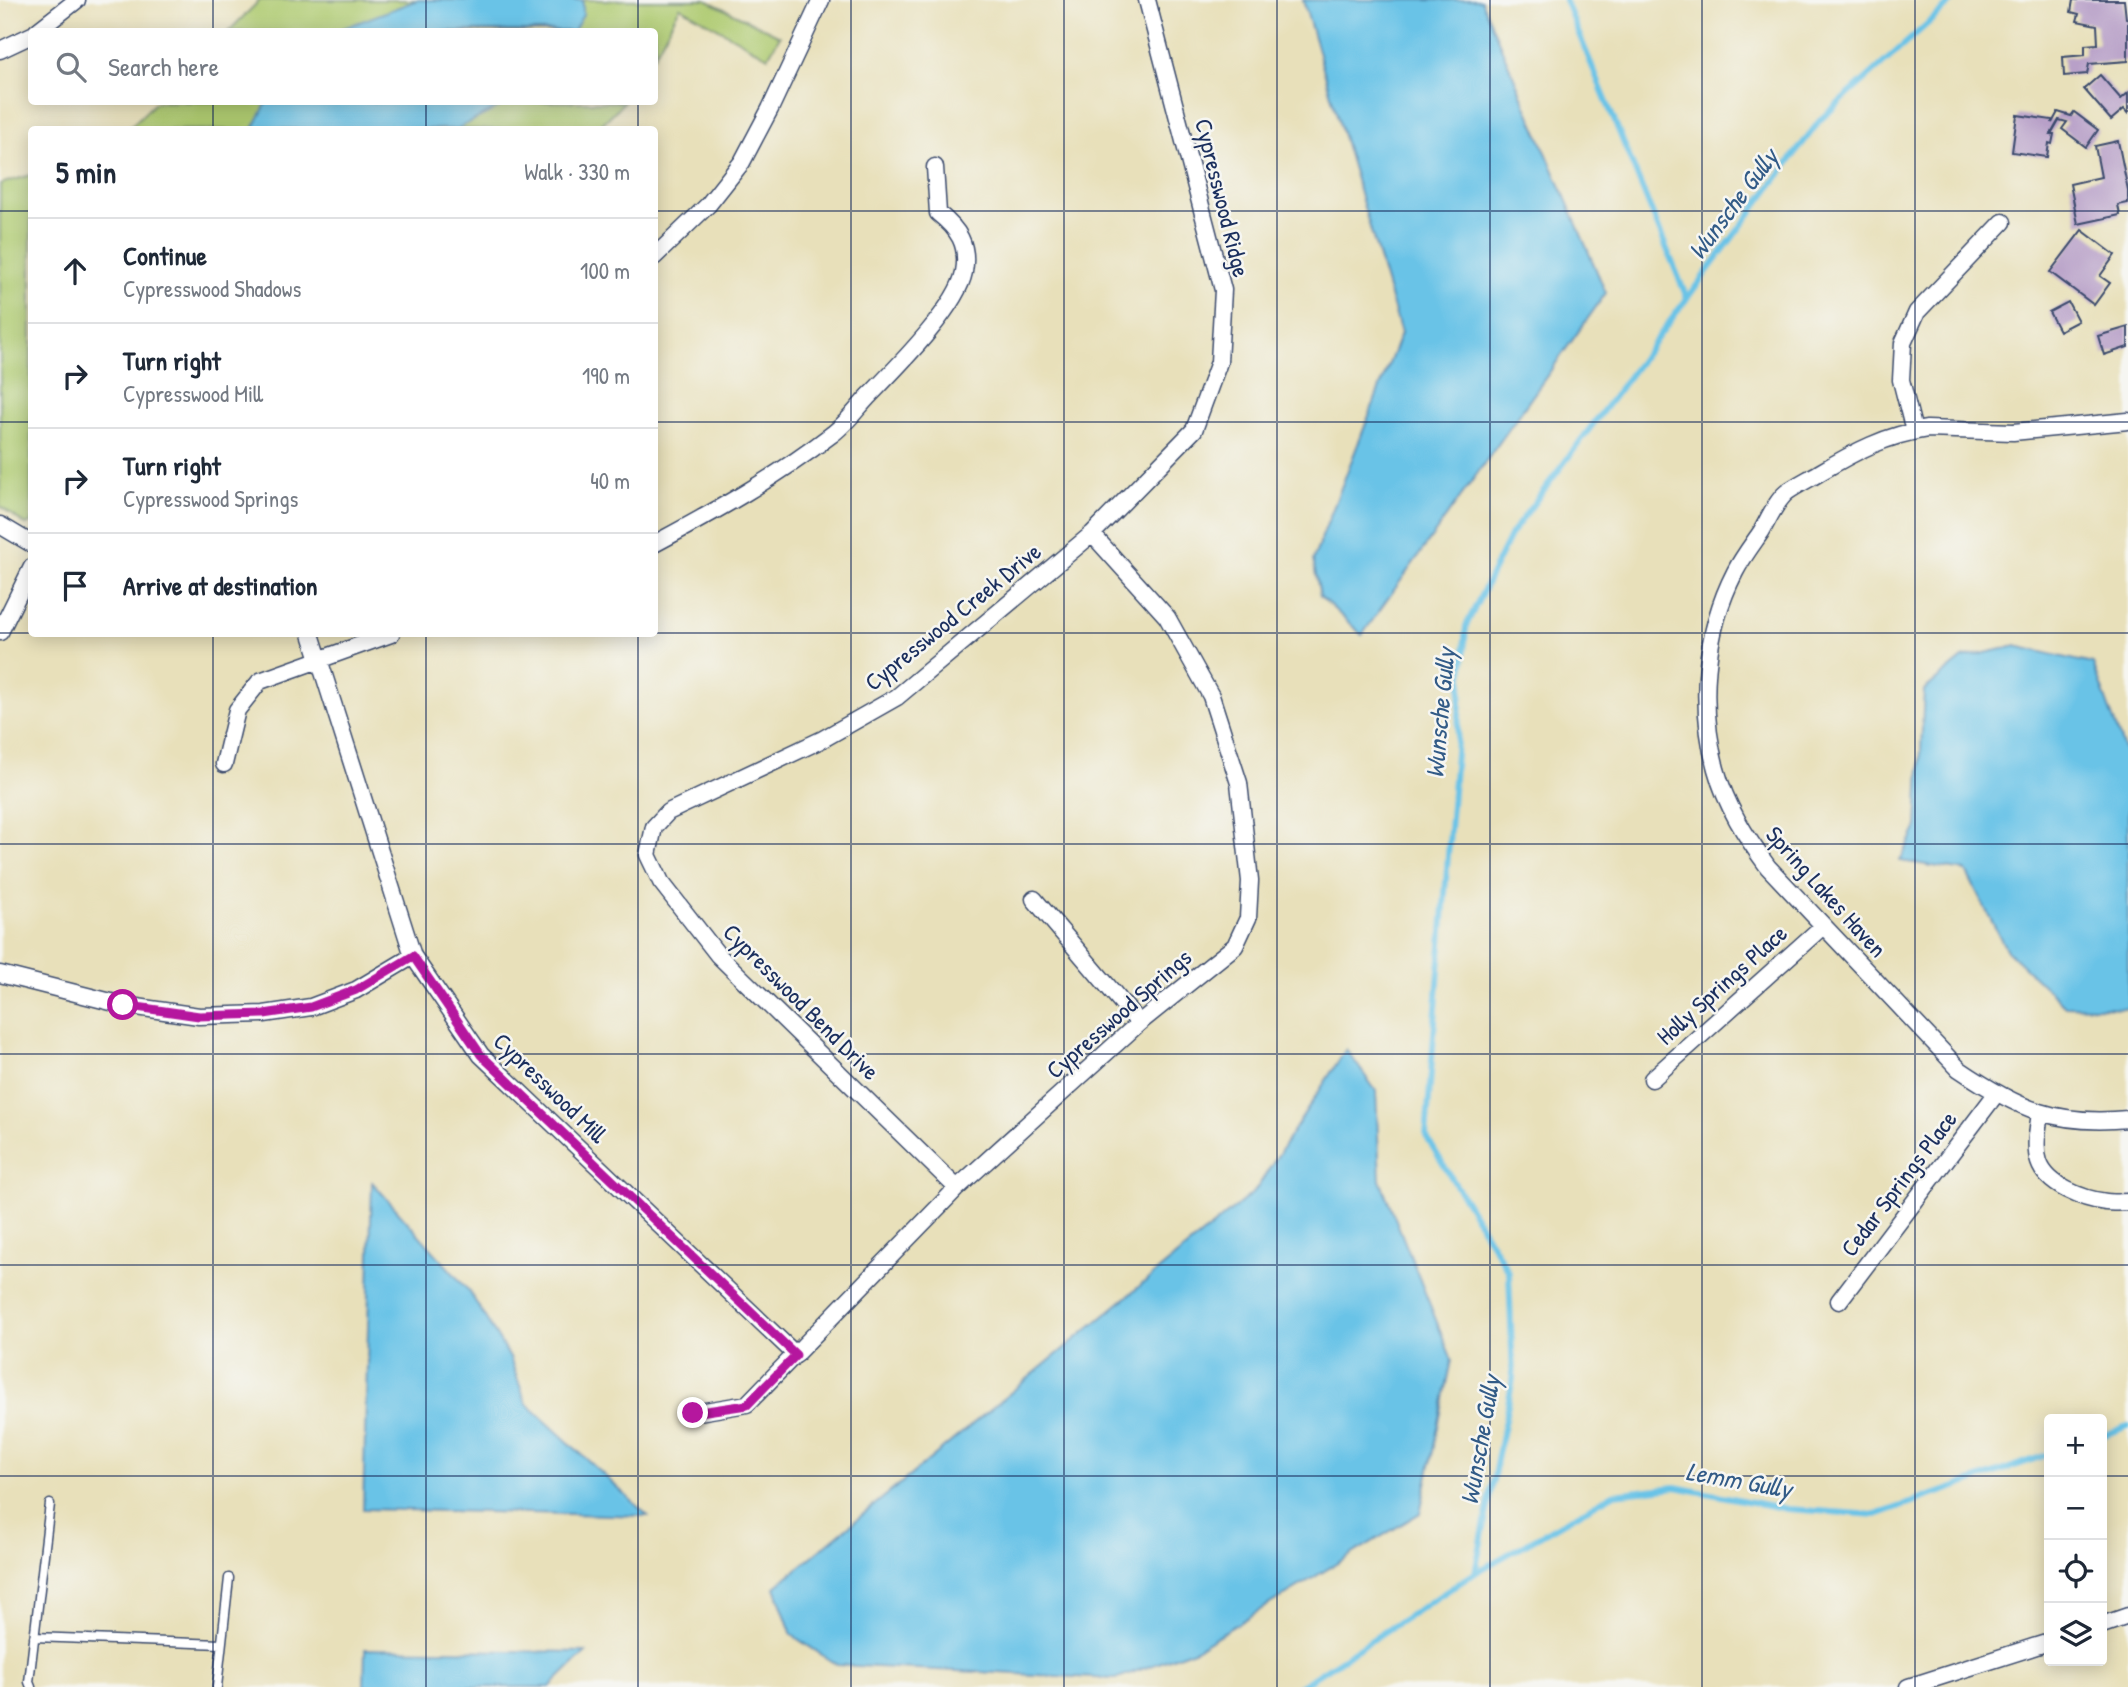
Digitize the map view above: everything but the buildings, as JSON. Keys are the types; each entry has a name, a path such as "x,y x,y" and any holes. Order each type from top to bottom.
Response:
{"street":[{"path":"41,28 77,0"},
{"path":"658,253 708,205 742,162 821,0"},
{"name":"Cypresswood Ridge","path":"1092,534 1194,430 1219,362 1223,290 1147,0"},
{"path":"0,50 28,37"},
{"path":"658,542 742,497 833,434 915,348 957,292 964,271 964,244 955,227 938,213 935,167"},
{"path":"1914,431 1901,380 1903,343 1917,312 2003,222"},
{"name":"Spring Lakes Haven","path":"2128,421 2013,432 1927,429 1914,431 1861,448 1785,494 1735,572 1718,612 1706,684 1707,715 1716,770 1744,835 1768,867 1959,1069 1996,1094 2040,1113 2074,1120 2128,1119"},
{"path":"0,525 28,542"},
{"name":"Cypresswood Creek Drive","path":"654,827 668,811 823,740 897,697 1092,534"},
{"name":"Cypresswood Springs","path":"693,1413 747,1405 957,1188 1139,1023 1235,946 1248,918 1250,881 1239,783 1211,696 1167,617 1092,534"},
{"path":"0,632 28,575"},
{"name":"Cypresswood Mill","path":"312,637 413,956 481,1055 796,1355"},
{"path":"224,764 237,710 260,681 382,637"},
{"name":"Cypresswood Bend Drive","path":"654,827 648,855 661,882 718,955 957,1188"},
{"path":"1034,899 1139,1023"},
{"name":"Holly Springs Place","path":"1652,1079 1823,926"},
{"path":"0,974 123,1005 199,1016 264,1014 311,1007 356,990 413,956"},
{"name":"Cedar Springs Place","path":"1839,1301 1996,1094"},
{"path":"2040,1113 2037,1149 2038,1161 2045,1174 2059,1186 2078,1194 2106,1203 2128,1202"},
{"path":"2107,1623 2128,1616"},
{"path":"1908,1687 2044,1644"}],"lane":[{"path":"32,1687 29,1682 50,1504"},
{"path":"217,1687 229,1578"},
{"path":"34,1637 221,1644"}],"green space":[{"path":"260,0 706,0 780,36 768,57 680,7 658,48 658,28 232,28"},
{"path":"153,105 621,105 600,126 131,126"},
{"path":"28,176 26,525 0,506 0,184"}],"water":[{"path":"417,0 583,0 583,15 576,28 344,28"},
{"path":"1303,0 1481,0 1606,293 1362,635 1320,596 1313,560 1401,333"},
{"path":"265,105 503,105 463,126 255,126"},
{"path":"2016,646 2093,664 2128,760 2128,1008 2065,1006 2007,951 1966,871 1900,861 1917,827 1924,690 1963,658"},
{"path":"1346,1049 1376,1091 1380,1180 1452,1360 1420,1513 1194,1650 1115,1679 837,1665 792,1635 775,1587 1255,1191"},
{"path":"372,1182 469,1291 510,1358 526,1403 648,1516 363,1509"},
{"path":"365,1649 586,1652 550,1687 364,1687"}],"waterway":[{"path":"1565,0 1687,298"},
{"name":"Wunsche Gully","path":"1475,1573 1513,1378 1509,1272 1426,1136 1466,626 1511,534 1821,119 1954,0"},
{"name":"Lemm Gully","path":"2107,1434 2128,1426"},
{"name":"Lemm Gully","path":"1299,1687 1475,1573 1613,1494 1676,1487 1787,1509 1876,1515 2044,1456"}],"route":[{"path":"123,1005 199,1016 264,1014 311,1007 356,990 413,956 481,1055 796,1355 747,1405 693,1413"}]}
